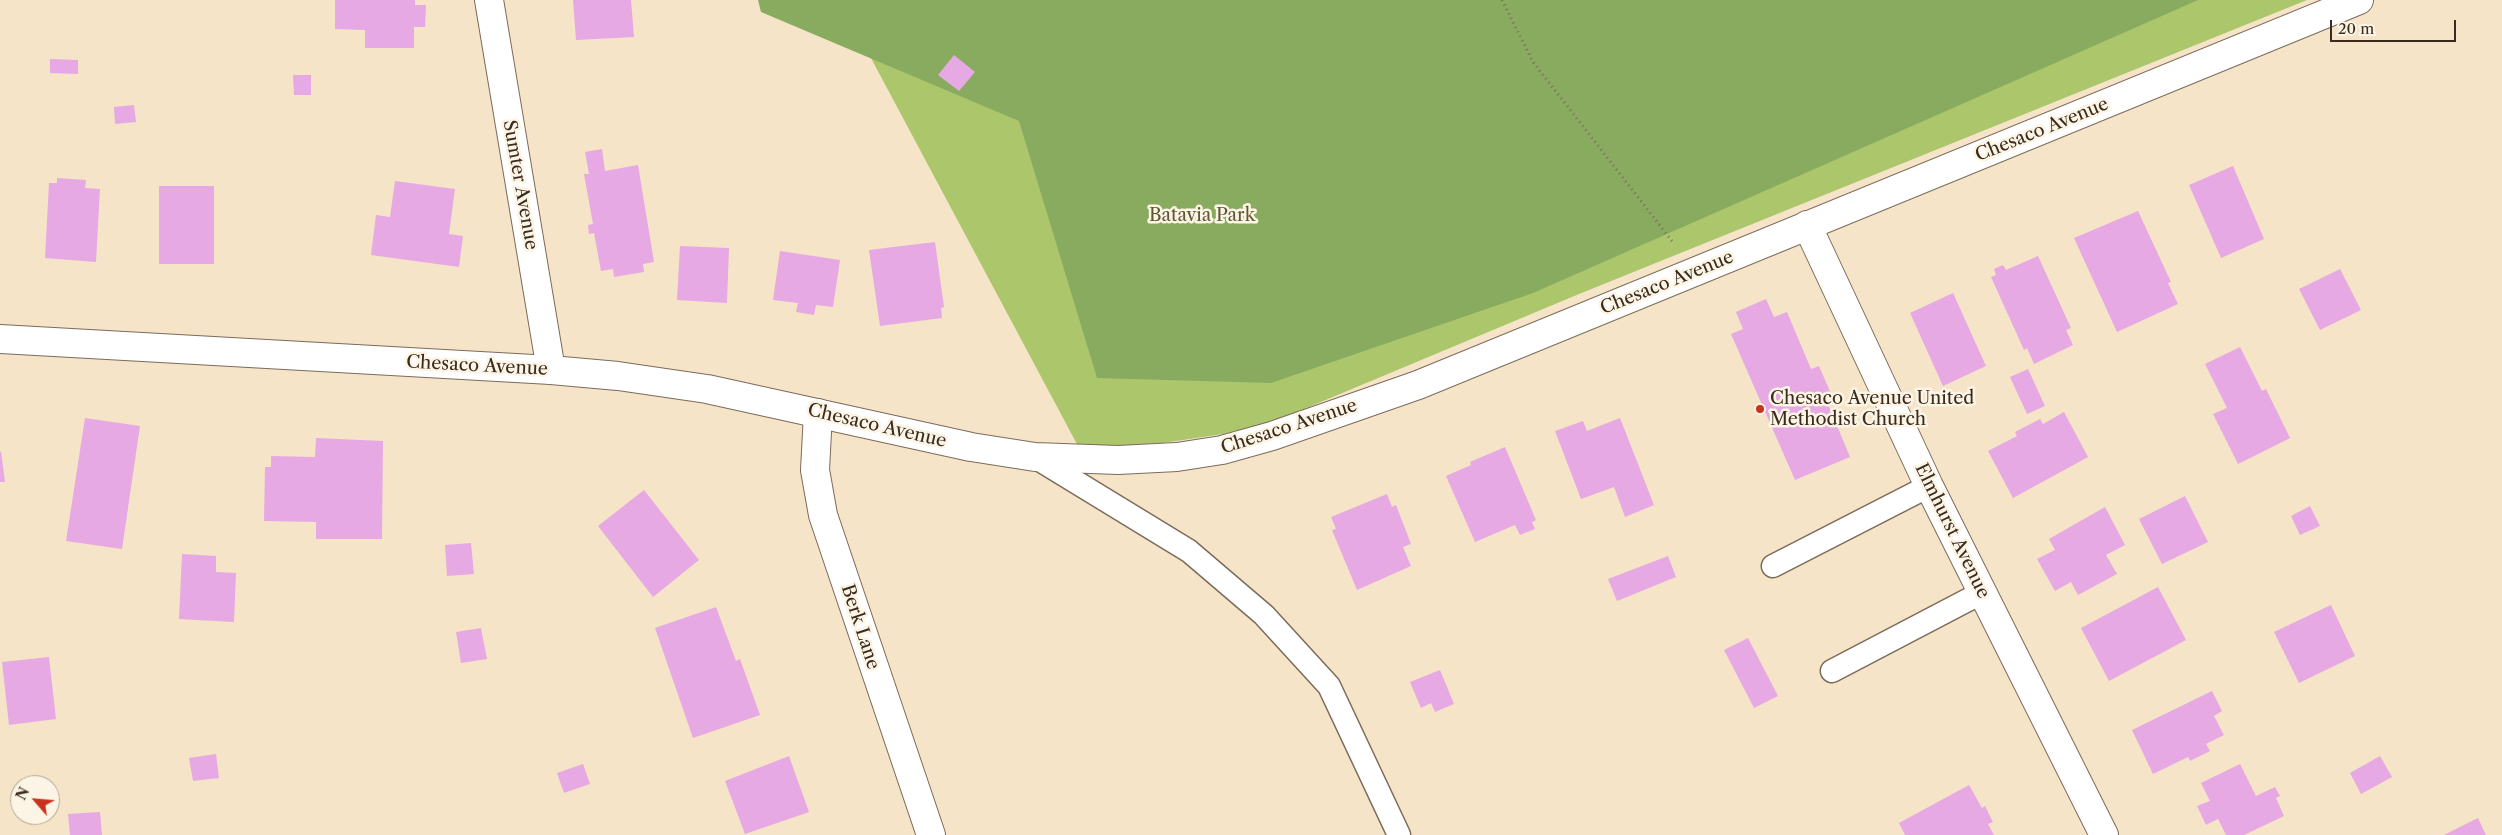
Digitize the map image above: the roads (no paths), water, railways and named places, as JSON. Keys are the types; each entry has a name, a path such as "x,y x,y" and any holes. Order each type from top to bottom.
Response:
{"street":[{"name":"Sumter Avenue","path":"489,0 551,370"},
{"name":"Chesaco Avenue","path":"0,339 551,370 618,376 707,389 971,447 1035,457 1118,460 1177,458 1222,450 1264,438 1418,384 2359,0"},
{"name":"Elmhurst Avenue","path":"1807,225 1929,486 2104,835"},
{"name":"Berk Lane","path":"818,413 815,470 822,515 931,835"}],"lane":[{"path":"1035,457 1189,551 1264,615 1329,686 1399,835"},
{"path":"1773,566 1929,486"},
{"path":"1832,671 1983,592"}],"place":[{"name":"Chesaco Avenue United Methodist Church","path":"1760,409"}],"park label":[{"name":"Batavia Park","path":"1202,216"}]}
